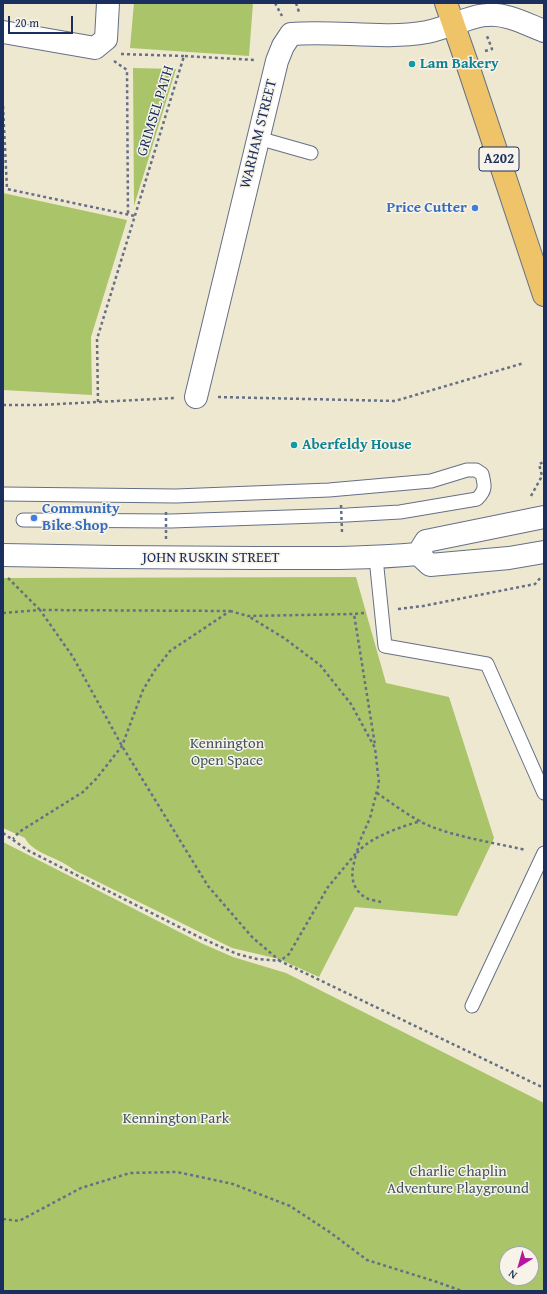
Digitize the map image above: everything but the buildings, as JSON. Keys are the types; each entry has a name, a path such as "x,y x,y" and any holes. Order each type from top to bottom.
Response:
{"highway":[{"name":"A202","path":"446,3 544,295"}],"street":[{"path":"3,32 100,44 108,3"},
{"path":"454,24 480,16 494,14 544,31"},
{"name":"WARHAM STREET","path":"196,397 277,61 283,46 291,34 403,34 428,32 454,24"},
{"path":"544,517 426,541 418,554 430,565 509,558 544,552"},
{"name":"JOHN RUSKIN STREET","path":"3,555 143,558 376,558 418,554"}],"lane":[{"path":"258,138 310,153"},
{"path":"3,494 176,496 329,490 431,481 467,470 476,470 482,474 485,484 483,492 478,498 400,512 171,521 23,520"},
{"path":"376,558 385,646 488,664 544,793"},
{"path":"472,1006 544,853"}],"path":[{"path":"484,52 492,49 487,36"},
{"path":"100,44 125,55 184,56"},
{"name":"GRIMSEL PATH","path":"100,44 127,70 128,214"},
{"name":"GRIMSEL PATH","path":"98,402 97,340 184,56 277,61"},
{"path":"3,106 7,189 135,216"},
{"path":"3,405 39,406 196,397 395,401 524,363"},
{"path":"530,499 542,476 539,464 544,462"},
{"path":"341,505 342,532"},
{"path":"166,512 166,539"},
{"path":"3,574 40,610 73,657 122,746 208,886 252,937 280,961 544,1088"},
{"path":"397,609 423,606 536,584 542,576"},
{"path":"3,613 40,610 230,610 248,616 284,638 320,665 351,704 375,748"},
{"path":"13,839 19,832 83,792 96,780 122,746 142,690 154,670 170,651 230,610"},
{"path":"248,616 366,613"},
{"path":"354,614 379,783 370,818 357,852 352,874 354,886 366,898 381,902"},
{"path":"377,792 398,807 431,826 470,838 527,850"},
{"path":"3,833 28,851 201,938 238,954 257,959 280,961 289,954 328,886 357,852 383,835 410,824 422,821"},
{"path":"3,1219 19,1220 81,1188 130,1173 178,1172 233,1184 290,1206 331,1233 367,1260 462,1291"}],"green space":[{"path":"134,3 253,3 249,56 130,48"},
{"path":"133,68 176,69 134,206"},
{"path":"3,193 127,220 91,337 92,395 3,390"},
{"name":"Kennington Open Space","path":"356,577 386,683 449,697 494,838 457,916 355,907 319,977 279,959 232,948 76,871 32,847 25,838 3,828 3,578"},
{"name":"Kennington Park","path":"3,842 201,943 233,957 286,973 544,1103 544,1291 3,1291"}],"place":[{"name":"Lam Bakery","path":"412,64"},
{"name":"Price Cutter","path":"475,208"},
{"name":"Aberfeldy House","path":"294,445"},
{"name":"Community Bike Shop","path":"34,518"}],"park label":[{"name":"Charlie Chaplin Adventure Playground","path":"458,1180"}]}
